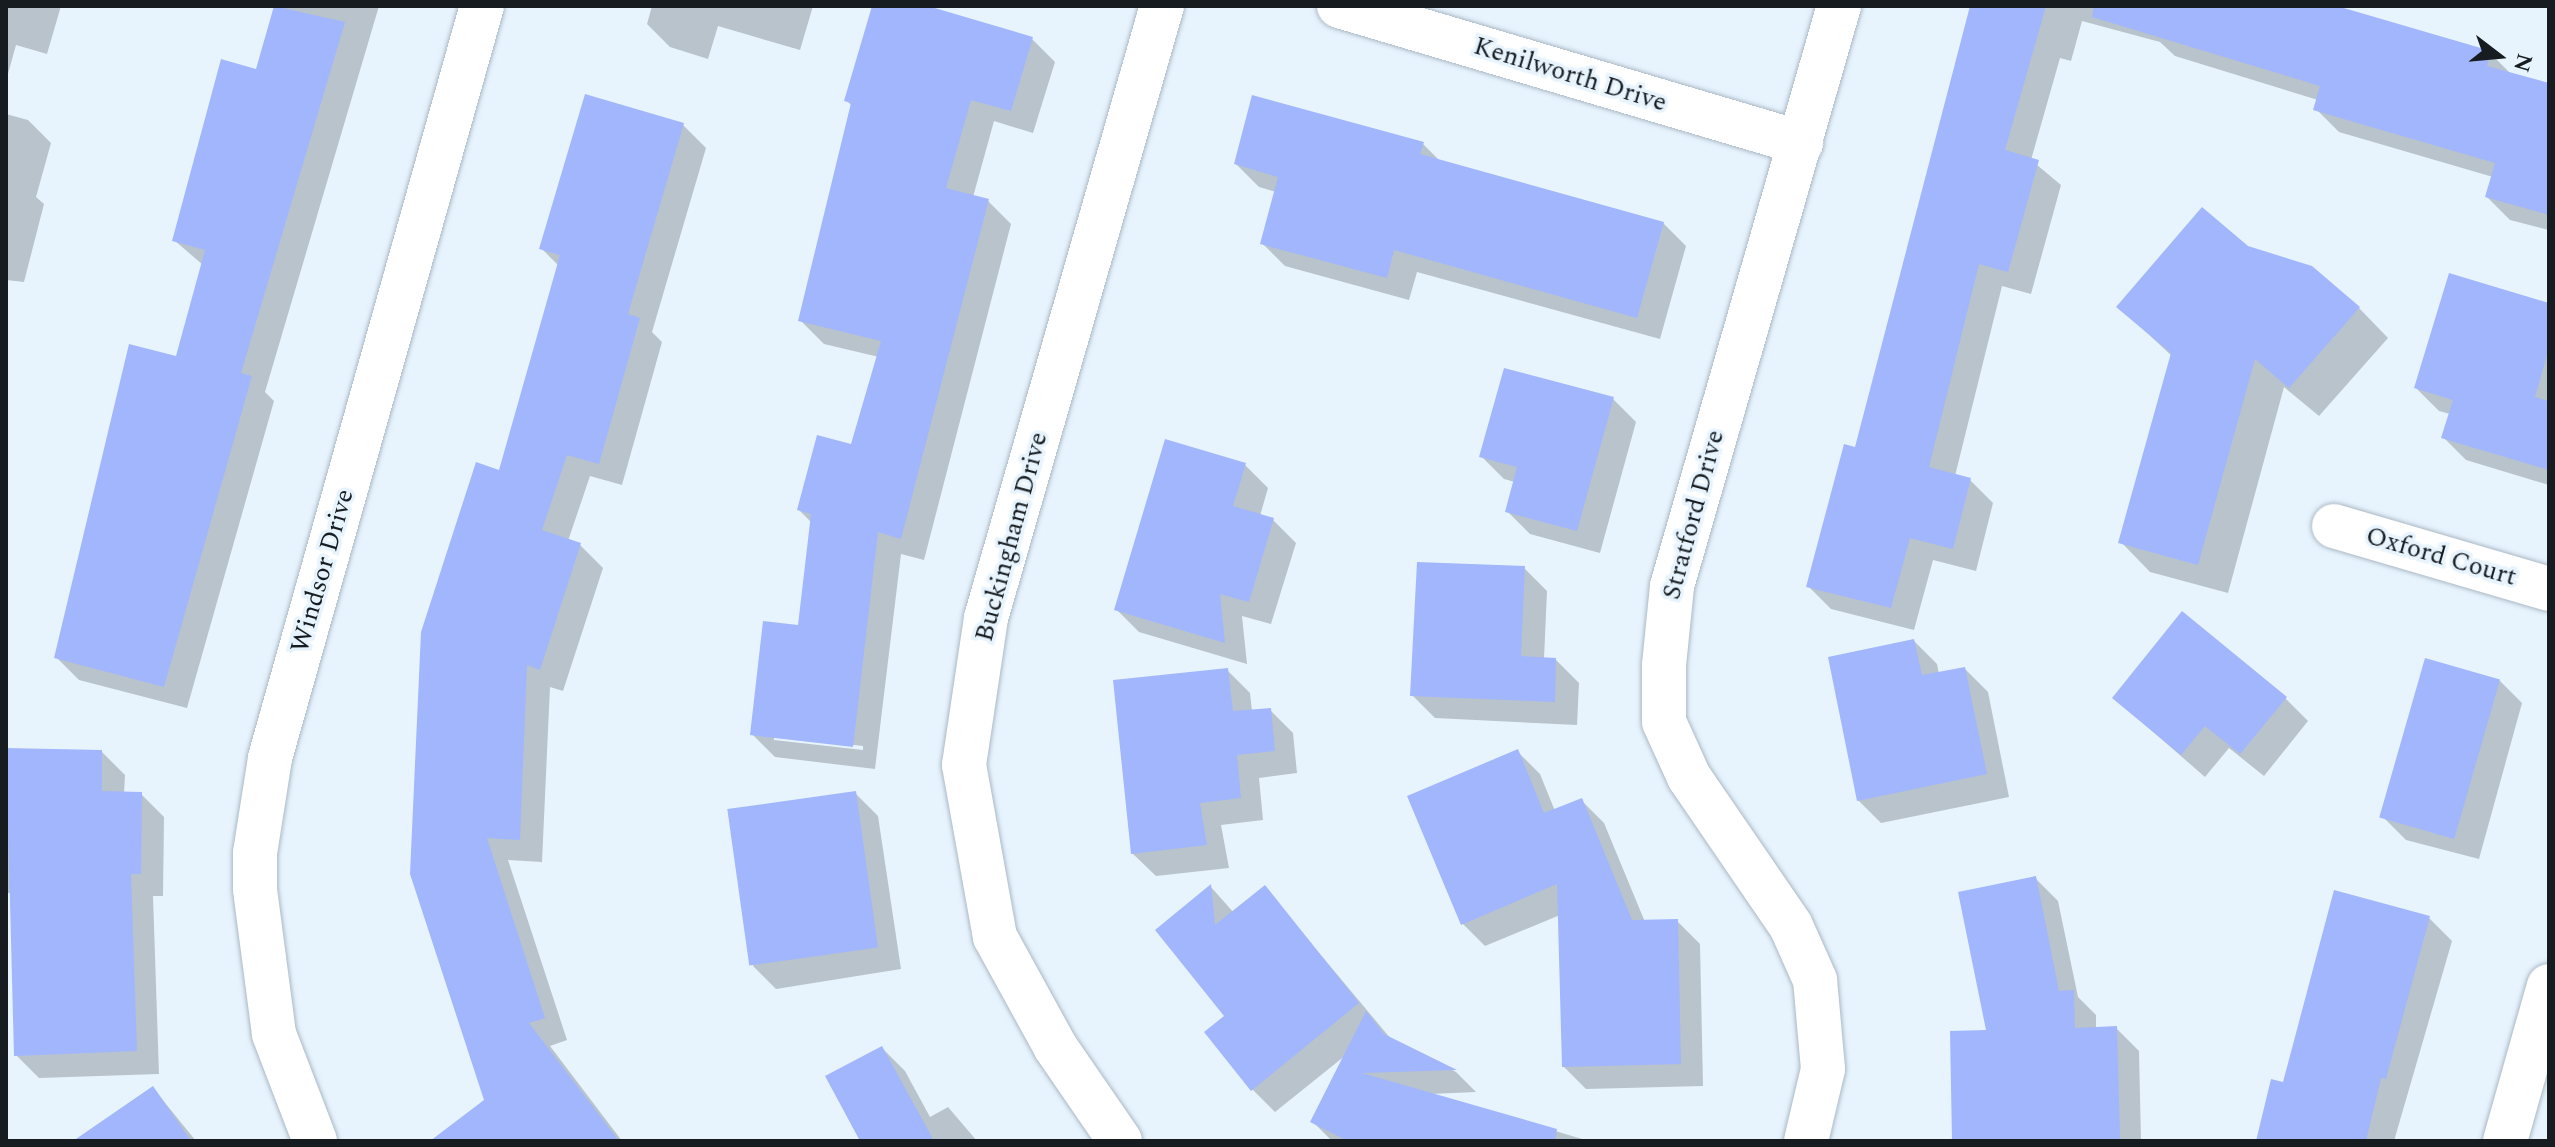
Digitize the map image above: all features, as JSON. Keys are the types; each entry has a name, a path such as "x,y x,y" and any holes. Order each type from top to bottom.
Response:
{"street":[{"name":"Windsor Drive","path":"315,1141 274,1034 255,889 255,853 270,758 482,6"},
{"name":"Buckingham Drive","path":"1120,1141 1056,1048 995,937 964,765 986,618 1162,6"},
{"name":"Kenilworth Drive","path":"1339,6 1801,143"},
{"name":"Stratford Drive","path":"1806,1141 1823,1069 1815,980 1791,926 1689,777 1664,722 1664,665 1672,586 1839,6"},
{"name":"Oxford Court","path":"2334,526 2549,589"},
{"path":"2505,1141 2549,986"}],"building":[{"path":"274,6 345,22 241,373 252,376 164,687 54,658 129,344 176,356 205,250 172,241 221,59 256,69"},
{"path":"872,6 928,6 1033,37 1011,111 971,100 946,188 989,199 901,539 878,532 853,747 750,735 763,621 798,625 811,514 797,510 817,435 851,444 881,341 798,321 851,103 844,101"},
{"path":"1970,6 2046,6 2005,150 2039,160 2008,272 1979,264 1929,467 1971,478 1953,549 1910,538 1891,608 1806,587 1844,444 1855,447"},
{"path":"2094,6 2337,6 2491,51 2487,66 2549,83 2549,215 2485,197 2495,163 2313,110 2320,86 2092,17"},
{"path":"585,94 684,123 628,314 640,318 599,464 567,455 542,530 581,543 540,670 527,665 520,840 487,838 545,1018 529,1023 619,1141 430,1141 484,1100 410,874 421,632 476,462 499,470 560,255 539,249"},
{"path":"1252,95 1424,142 1420,154 1664,222 1637,318 1394,250 1387,278 1260,244 1278,177 1234,164"},
{"path":"2202,207 2248,246 2312,266 2360,307 2289,388 2255,359 2198,565 2118,543 2171,353 2116,307"},
{"path":"2449,273 2549,303 2549,348 2535,397 2549,401 2549,470 2441,438 2453,400 2414,388"},
{"path":"1504,368 1614,397 1577,531 1505,512 1517,467 1479,457"},
{"path":"1165,439 1246,463 1233,506 1274,518 1249,602 1220,594 1225,643 1114,610"},
{"path":"1417,562 1525,566 1521,656 1556,658 1555,702 1410,696"},
{"path":"2182,611 2287,697 2240,754 2205,726 2181,755 2112,698"},
{"path":"1914,639 1922,675 1965,667 1987,774 1857,801 1828,657"},
{"path":"2425,658 2500,679 2454,839 2379,818"},
{"path":"1228,668 1233,711 1271,708 1275,751 1237,755 1241,798 1200,803 1207,845 1131,854 1113,680"},
{"path":"6,748 102,750 102,791 142,792 141,874 131,874 137,1051 14,1056"},
{"path":"1518,749 1544,813 1582,798 1632,920 1678,919 1681,1064 1562,1067 1557,884 1461,925 1407,796"},
{"path":"856,791 878,947 749,966 727,809"},
{"path":"2036,876 2059,991 2074,990 2075,1028 2117,1026 2120,1139 1952,1141 1950,1031 1986,1030 1958,892"},
{"path":"1211,884 1215,925 1265,885 1359,1003 1251,1091 1204,1032 1224,1016 1155,930"},
{"path":"2334,890 2430,916 2386,1079 2381,1078 2366,1141 2256,1141 2271,1079 2283,1082"},
{"path":"1366,1011 1384,1034 1457,1070 1362,1073 1557,1129 1555,1141 1348,1141 1310,1122"},
{"path":"882,1046 934,1141 860,1141 825,1076"},
{"path":"153,1086 191,1141 73,1141"}]}
